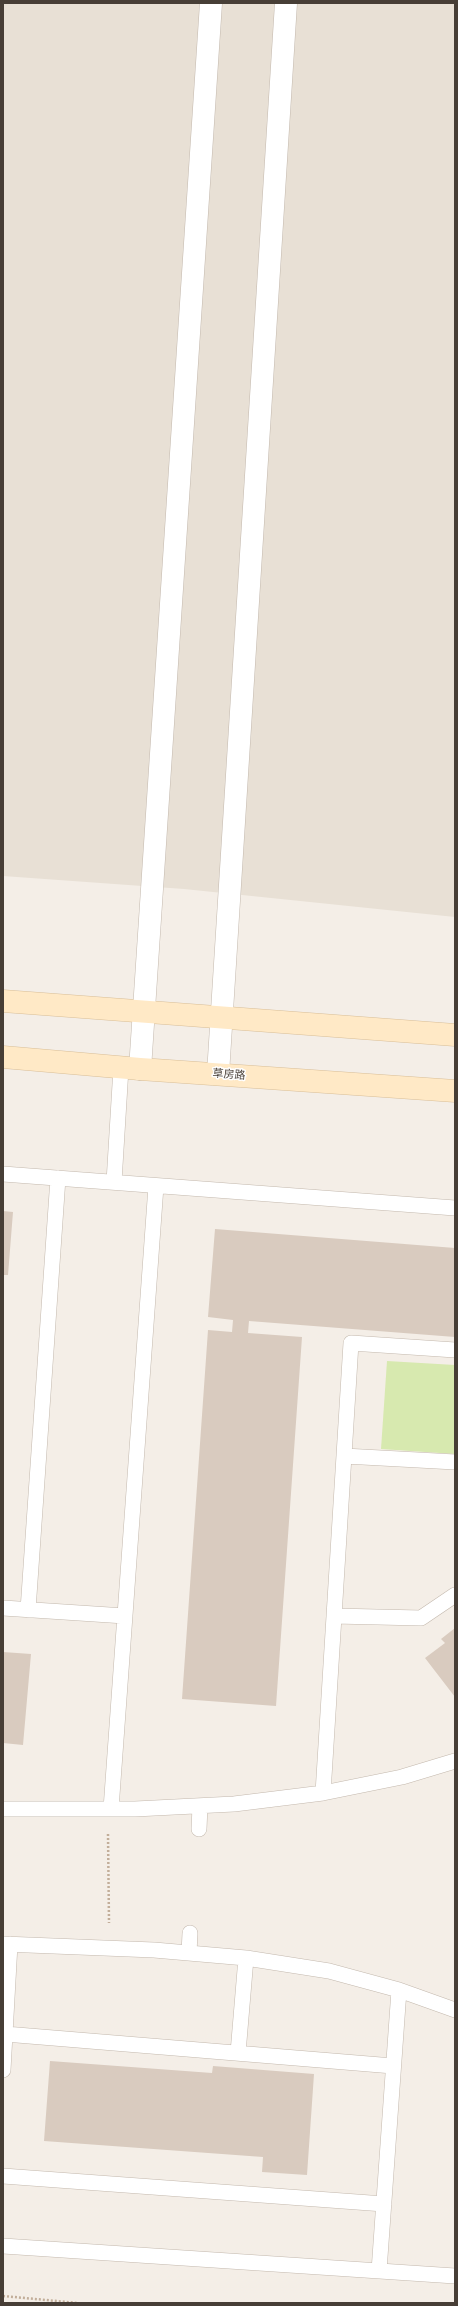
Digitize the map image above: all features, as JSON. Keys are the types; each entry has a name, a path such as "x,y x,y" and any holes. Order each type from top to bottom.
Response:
{"main road":[{"path":"3,1001 455,1035"},
{"name":"草房路","path":"3,1057 131,1068 455,1091"}],"street":[{"path":"131,1068 144,1011 211,3"},
{"path":"218,1074 286,3"}],"lane":[{"path":"114,1182 131,1068"},
{"path":"3,1174 455,1208"},
{"path":"28,1610 58,1178"},
{"path":"112,1809 156,1186"},
{"path":"323,1793 351,1343 455,1350"},
{"path":"344,1456 455,1462"},
{"path":"334,1616 421,1618 455,1595"},
{"path":"3,1608 125,1616"},
{"path":"3,1809 112,1809 234,1804 323,1793 402,1777 455,1761"},
{"path":"199,1829 200,1806"},
{"path":"189,1953 190,1933"},
{"path":"3,2070 6,1944 146,1949 246,1958 329,1971 399,1990 455,2010"},
{"path":"238,2053 246,1958"},
{"path":"379,2271 399,1990"},
{"path":"5,2034 393,2066"},
{"path":"3,2176 384,2204"},
{"path":"3,2246 455,2276"}],"path":[{"path":"108,1826 109,1930"},
{"path":"3,2296 78,2303"}],"shaded area":[{"path":"3,3 455,3 455,917 184,889 3,876"}],"green space":[{"path":"387,1361 455,1365 455,1454 381,1449"}],"building":[{"path":"3,1211 13,1212 8,1275 3,1275"},
{"path":"215,1229 455,1248 455,1337 249,1321 248,1333 302,1337 276,1706 182,1699 208,1330 232,1332 233,1320 208,1317"},
{"path":"455,1628 455,1697 425,1658 445,1643 441,1639"},
{"path":"3,1652 31,1654 23,1745 3,1743"},
{"path":"50,2061 212,2073 213,2066 314,2074 307,2175 262,2172 263,2157 44,2141"}]}
